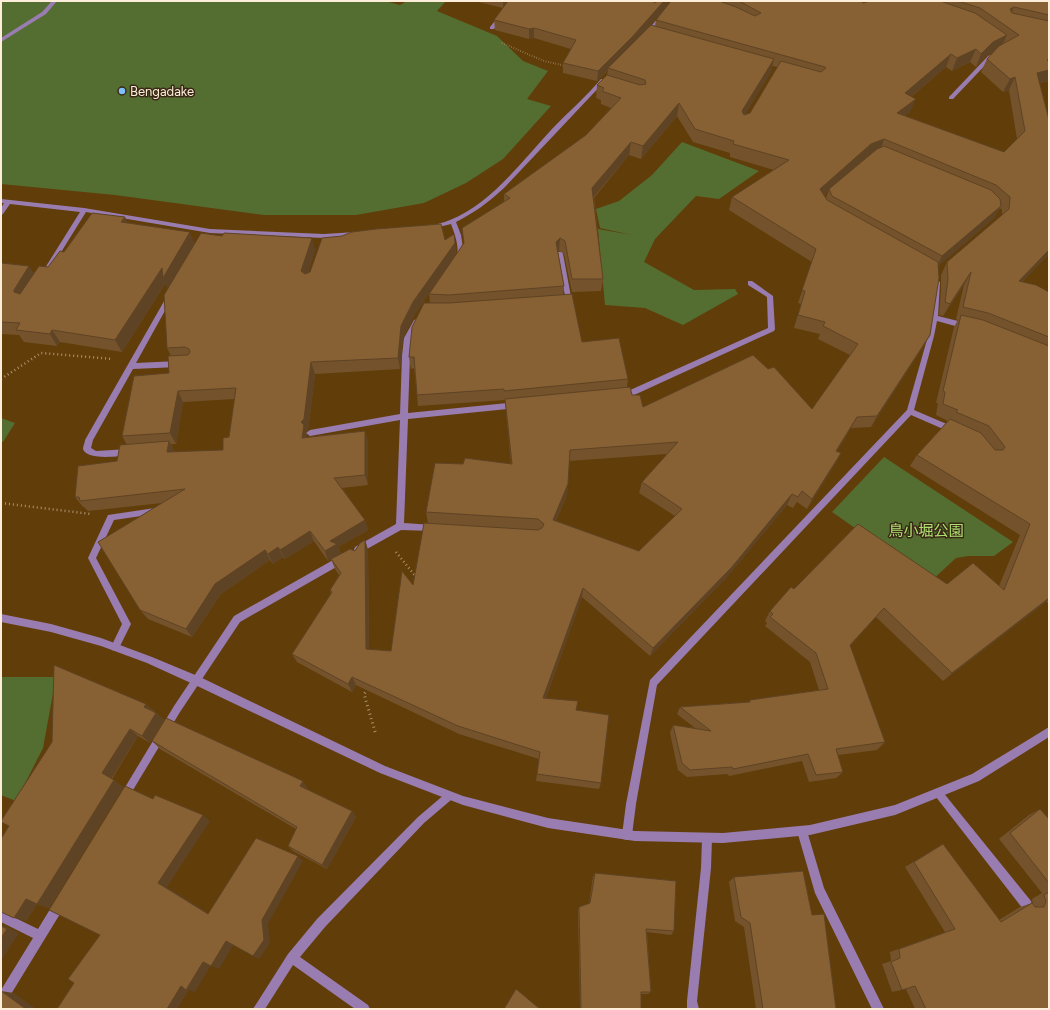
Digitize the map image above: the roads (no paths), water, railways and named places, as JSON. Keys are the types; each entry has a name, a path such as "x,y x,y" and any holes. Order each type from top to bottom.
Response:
{"street":[{"path":"1,40 44,13 55,1"},
{"path":"492,28 514,1"},
{"path":"641,40 676,1"},
{"path":"647,34 654,36"},
{"path":"951,98 990,57 1002,51"},
{"path":"425,228 453,222 477,209 497,191 565,118 605,84 606,77"},
{"path":"1,201 84,210 208,234 323,240 363,234"},
{"path":"1,213 8,202"},
{"path":"38,283 84,210"},
{"path":"452,268 461,256 458,235 453,222"},
{"path":"560,254 569,302 561,303"},
{"path":"627,835 631,804 653,683 910,411 923,369 934,318 936,273"},
{"path":"614,396 629,394 772,329 770,296 750,283"},
{"path":"139,451 95,454 88,449 89,440 173,292"},
{"path":"400,526 406,356 408,338 420,314"},
{"path":"934,318 972,328"},
{"path":"132,363 182,364"},
{"path":"310,433 404,416 528,404"},
{"path":"910,411 963,435"},
{"path":"115,647 127,624 92,558 111,517 155,511"},
{"path":"121,803 177,709 237,619 400,526 438,528"},
{"path":"1,618 44,625 84,635 115,647 196,681 364,761 448,797 537,821 627,835 707,839 753,837 802,831 854,821 939,794 986,772 1034,744 1049,732"},
{"path":"939,794 1027,905"},
{"path":"259,1009 292,958 321,923 421,820 448,797"},
{"path":"802,831 819,889 878,1009"},
{"path":"693,1009 692,1001 706,868 707,839"},
{"path":"1,1000 64,896"},
{"path":"1,916 40,936"},
{"path":"292,958 364,1009"}],"place":[{"name":"Bengadake","path":"122,91"}],"park label":[{"name":"鳥小堀公園","path":"926,531"}]}
